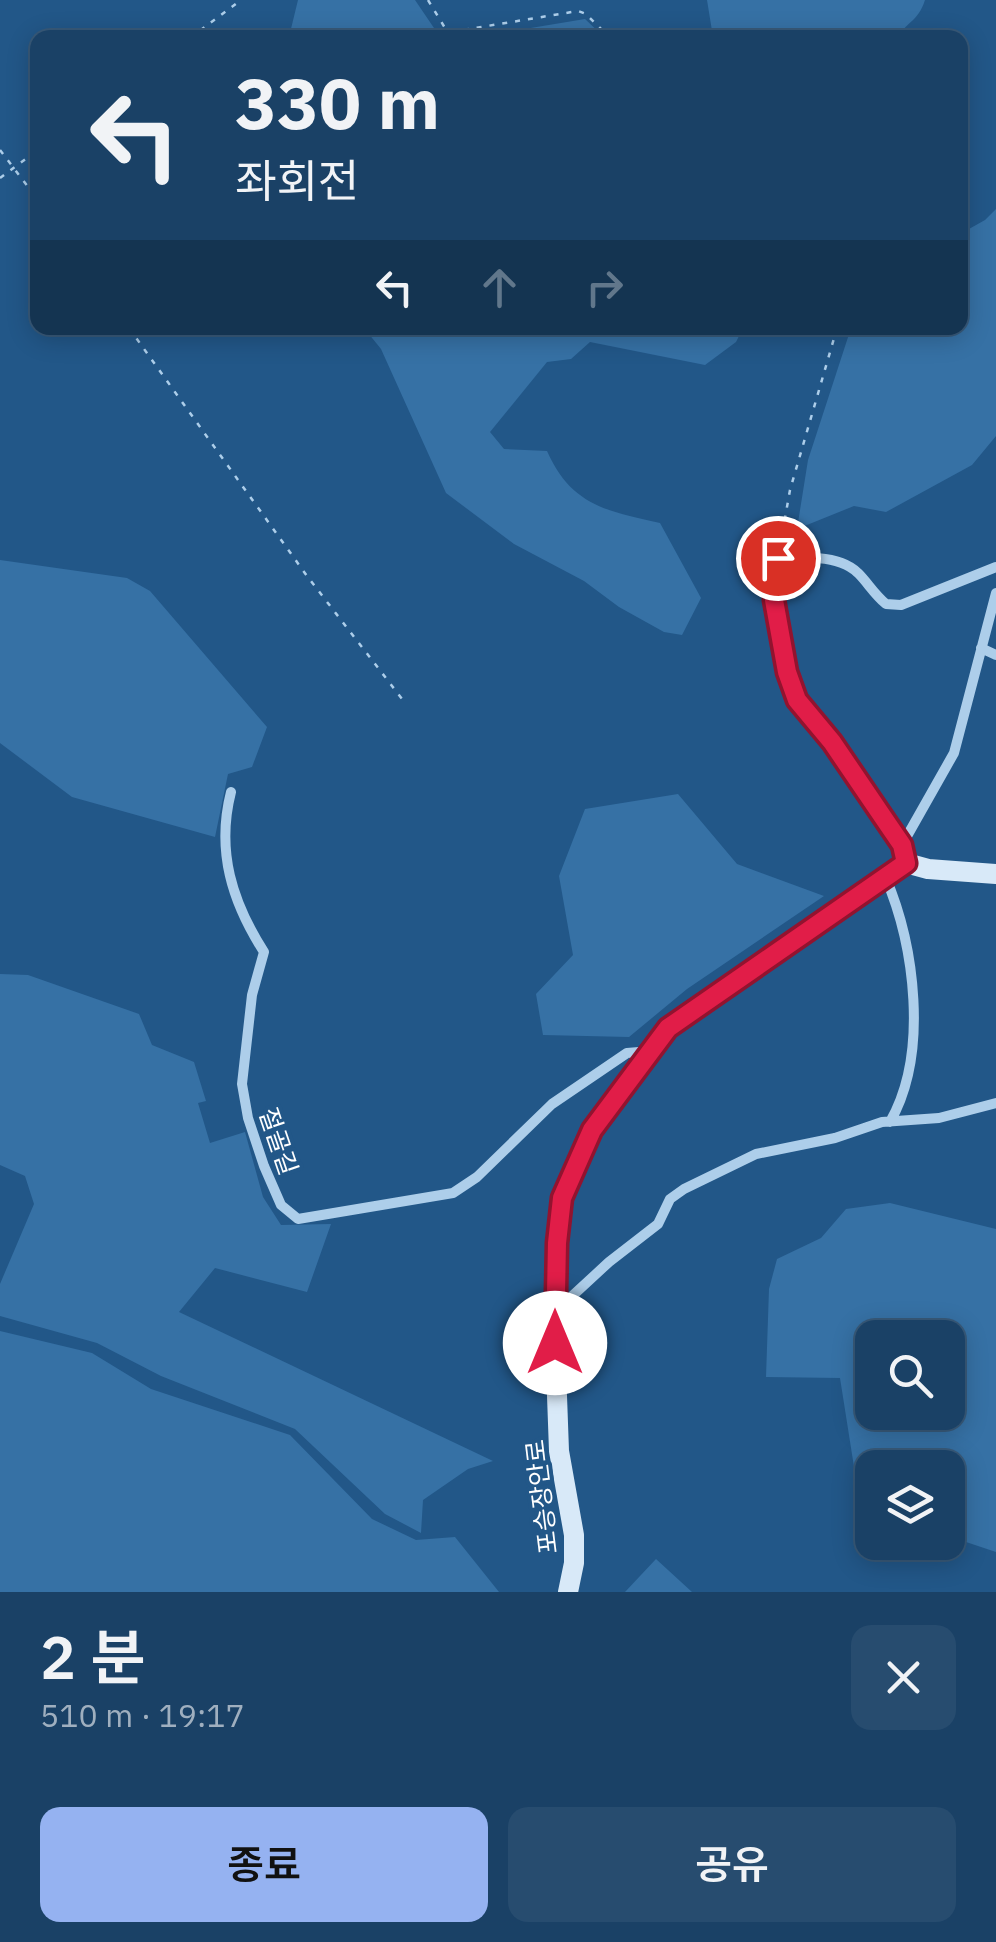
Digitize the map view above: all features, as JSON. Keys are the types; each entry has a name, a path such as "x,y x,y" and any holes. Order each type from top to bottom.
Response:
{"street":[{"path":"996,567 901,604 886,604 850,567 822,558 778,560 774,600 787,672 797,700 832,742 904,854 928,869 996,874"},
{"path":"904,854 954,753 996,592"},
{"path":"981,648 996,655"},
{"name":"절골길","path":"230,792 223,850 242,918 264,952 252,995 242,1084 248,1118 264,1166 282,1206 298,1219 453,1192 477,1177 552,1104 626,1054 652,1051"},
{"name":"포승장안로","path":"568,1592 574,1564 574,1535 559,1451 554,1313 562,1198 592,1130 668,1028 886,876 904,854"},
{"path":"886,876 903,924 911,985 912,1058 903,1098 890,1122"},
{"path":"554,1313 608,1262 658,1224 670,1199 756,1154 890,1122 939,1118 996,1102"}],"path":[{"path":"201,30 241,0"},
{"path":"428,0 445,28 454,30"},
{"path":"464,30 578,11 602,30"},
{"path":"0,150 30,189"},
{"path":"0,178 30,156"},
{"path":"134,335 307,576 406,704"},
{"path":"778,560 790,490 836,335"}],"shaded area":[{"path":"298,0 415,0 434,28 433,30 291,30"},
{"path":"707,0 925,0 919,14 903,30 712,30"},
{"path":"585,19 597,30 519,30"},
{"path":"996,209 996,436 972,465 886,512 854,506 797,529 808,460 849,335 968,335 968,230"},
{"path":"370,335 740,335 705,365 590,342 571,359 547,362 490,432 504,449 547,451 567,483 592,503 660,523 701,598 682,635 664,632 619,607 584,581 514,544 446,493 381,349"},
{"path":"0,560 127,578 150,591 267,727 252,767 228,774 215,837 72,797 0,743"},
{"path":"678,794 737,864 824,896 687,989 629,1037 543,1035 536,994 573,955 559,876 585,809"},
{"path":"0,974 28,975 139,1014 152,1045 194,1062 206,1101 198,1103 210,1143 245,1132 263,1197 281,1225 331,1224 307,1292 215,1268 179,1312 493,1461 468,1469 423,1500 421,1533 385,1514 295,1429 161,1376 97,1343 0,1316 0,1284 34,1204 25,1176 0,1165"},
{"path":"890,1203 996,1229 996,1552 965,1542 965,1450 855,1450 855,1473 840,1378 766,1377 769,1289 777,1259 821,1238 846,1209"},
{"path":"0,1331 92,1353 151,1389 290,1435 372,1519 416,1540 455,1537 499,1592 0,1592"},
{"path":"656,1559 692,1592 625,1592"}],"route":[{"path":"555,1343 562,1198 592,1130 668,1028 906,863 902,845 832,742 797,700 787,672 774,600 778,558"}]}
